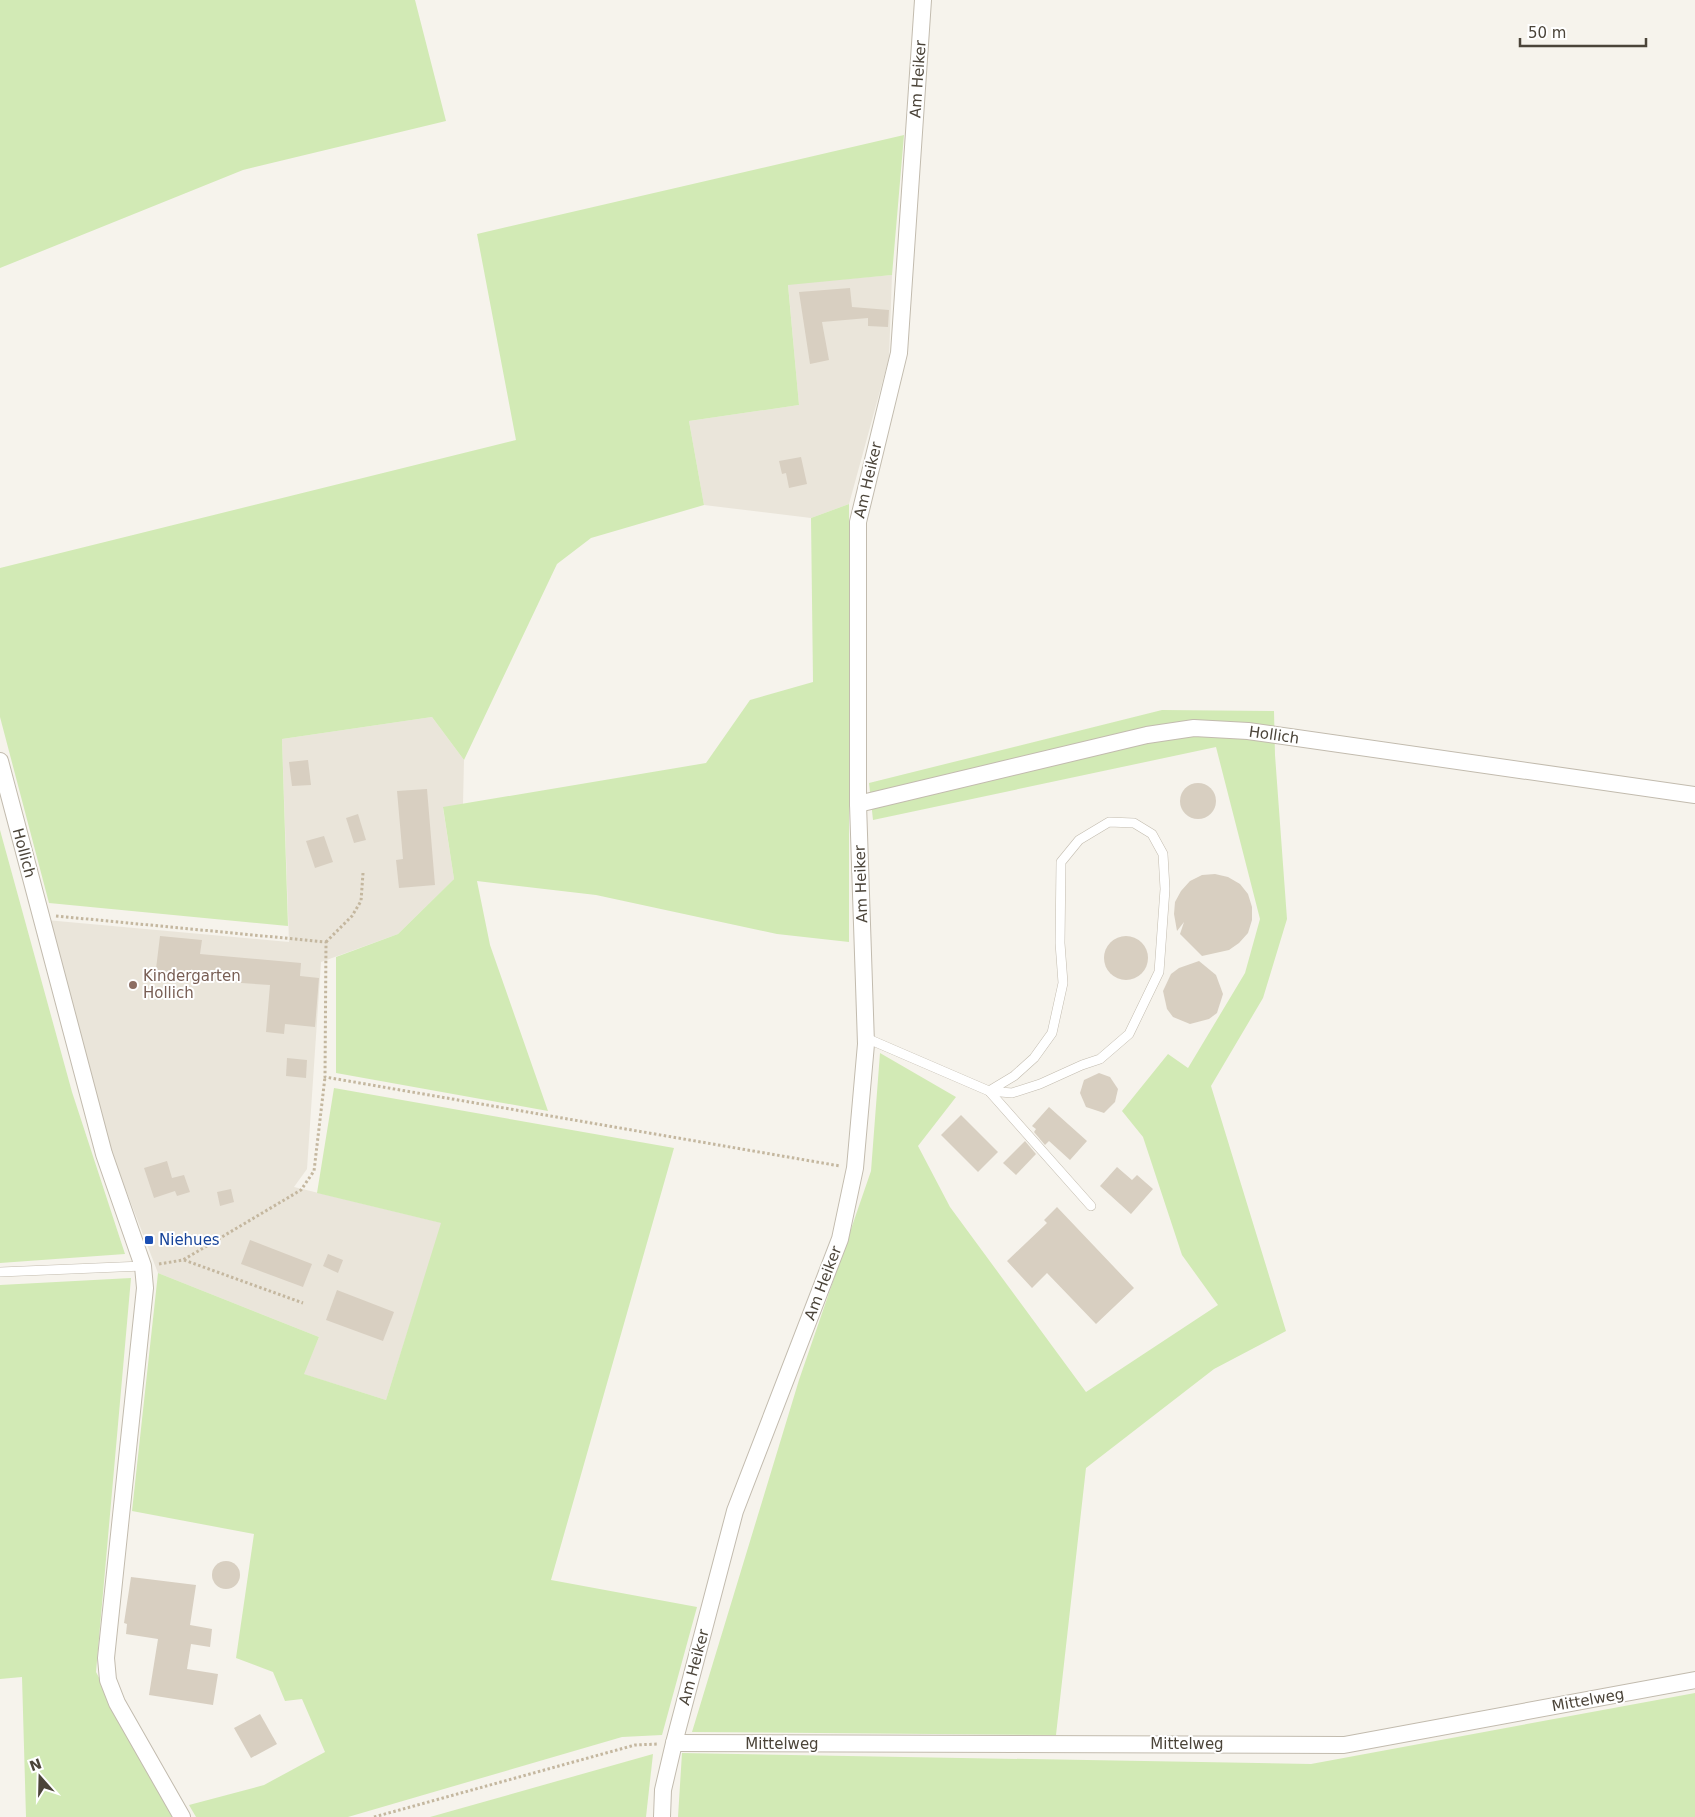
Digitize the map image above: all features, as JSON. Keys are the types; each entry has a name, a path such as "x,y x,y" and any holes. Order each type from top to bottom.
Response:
{"street":[{"name":"Am Heiker","path":"662,1817 663,1790 674,1743 735,1511 840,1239 855,1168 866,1038 858,804 858,522 899,353 923,0"},
{"name":"Hollich","path":"858,804 1147,735 1194,728 1248,731 1695,795"},
{"name":"Hollich","path":"0,762 104,1154 143,1266 145,1288 106,1658 108,1680 117,1703 182,1817"},
{"name":"Mittelweg","path":"674,1743 1344,1745 1695,1680"}],"lane":[{"path":"866,1038 989,1091 1012,1093 1040,1084 1100,1059 1129,1034 1159,972 1165,889 1163,854 1152,834 1134,823 1109,822 1079,840 1061,862 1060,943 1063,983 1052,1033 1034,1058 1014,1076 989,1091"},
{"path":"989,1091 1091,1206"},
{"path":"0,1272 143,1266"}],"path":[{"path":"143,1266 184,1260 301,1190 314,1171 325,1077 326,942 352,916 361,901 363,873"},
{"path":"40,915 79,917 326,942"},
{"path":"325,1077 855,1168"},
{"path":"184,1260 303,1303"},
{"path":"374,1817 634,1745 674,1743"}],"shaded area":[{"path":"892,275 889,358 849,504 811,518 704,505 689,421 799,405 788,284"},
{"path":"432,717 464,760 463,804 443,808 454,879 398,934 321,962 307,1169 294,1187 442,1223 386,1400 303,1374 319,1337 158,1273 110,1149 46,920 289,942 282,739"}],"green space":[{"path":"0,0 415,0 446,121 243,170 0,268"},
{"path":"904,135 892,275 788,285 799,405 689,421 704,505 591,538 557,564 464,760 432,717 282,739 288,926 49,903 0,717 0,568 516,440 477,234"},
{"path":"849,504 849,942 777,934 596,895 477,881 490,945 548,1111 336,1073 336,957 398,934 454,879 443,807 706,763 750,700 813,682 811,518"},
{"path":"1162,710 1274,711 1275,755 1287,919 1263,998 1211,1086 1286,1331 1214,1369 1086,1468 1056,1735 692,1732 799,1380 871,1171 880,1053 956,1097 918,1146 950,1207 1086,1392 1218,1305 1182,1255 1143,1137 1122,1111 1168,1054 1188,1068 1245,973 1260,919 1216,747 873,820 869,783"},
{"path":"0,830 72,1092 125,1254 0,1263"},
{"path":"334,1088 674,1148 551,1580 697,1607 662,1735 622,1737 348,1817 196,1817 189,1805 264,1785 325,1752 302,1699 285,1701 273,1672 236,1658 254,1534 132,1511 158,1273 319,1337 304,1374 386,1400 441,1223 317,1193"},
{"path":"131,1278 96,1672 173,1817 26,1817 22,1677 0,1679 0,1285"},
{"path":"1695,1693 1695,1817 678,1817 682,1753 1311,1764"},
{"path":"653,1754 646,1817 430,1817"}],"building":[{"path":"850,288 852,307 889,310 888,327 868,326 868,318 822,322 829,360 810,364 799,292"},
{"path":"801,457 807,484 789,488 786,473 782,474 779,461"},
{"path":"308,760 311,785 292,786 289,762"},
{"path":"1198,783 1205,784 1211,788 1215,794 1215,808 1211,814 1205,818 1198,819 1191,818 1185,814 1181,808 1180,801 1181,794 1185,788 1191,784"},
{"path":"427,789 435,885 399,888 396,860 403,859 397,791"},
{"path":"358,814 366,840 354,843 346,818"},
{"path":"324,836 333,862 315,868 306,841"},
{"path":"1215,874 1228,877 1240,884 1248,894 1252,907 1252,920 1248,933 1239,943 1229,950 1202,956 1180,934 1184,922 1177,931 1174,914 1175,902 1181,891 1190,881 1202,875"},
{"path":"160,936 202,940 200,954 301,963 300,976 319,978 315,1027 285,1024 284,1034 266,1032 270,985 155,977"},
{"path":"1130,936 1142,942 1147,949 1147,967 1142,974 1135,979 1122,980 1114,977 1107,970 1104,954 1107,946 1114,939"},
{"path":"1199,961 1216,975 1223,994 1217,1013 1209,1019 1190,1024 1173,1017 1167,1009 1163,991 1171,974 1179,968"},
{"path":"287,1058 307,1060 306,1078 286,1076"},
{"path":"1099,1073 1110,1077 1118,1089 1115,1102 1104,1113 1086,1107 1080,1093 1084,1080"},
{"path":"1049,1107 1087,1141 1070,1160 1049,1141 1045,1145 1034,1132 1036,1129 1032,1126"},
{"path":"961,1115 998,1152 978,1172 941,1135"},
{"path":"1025,1141 1036,1154 1016,1175 1003,1163"},
{"path":"167,1161 172,1178 184,1175 190,1192 177,1196 175,1191 154,1198 144,1168"},
{"path":"1117,1167 1132,1180 1137,1175 1153,1189 1131,1214 1100,1186"},
{"path":"231,1189 234,1202 220,1206 217,1192"},
{"path":"1057,1207 1134,1288 1096,1324 1047,1273 1032,1288 1007,1261 1047,1223 1044,1220"},
{"path":"250,1240 312,1264 303,1287 241,1264"},
{"path":"328,1254 343,1260 338,1273 323,1266"},
{"path":"337,1290 394,1312 383,1341 326,1320"},
{"path":"226,1561 236,1565 240,1575 236,1585 226,1589 216,1585 212,1575 216,1565"},
{"path":"131,1577 196,1585 190,1625 212,1629 210,1647 191,1644 187,1669 218,1674 213,1705 149,1695 158,1639 126,1634 127,1624 124,1623"},
{"path":"260,1714 277,1744 251,1758 234,1728"}],"place":[{"name":"Kindergarten Hollich","path":"133,985"},
{"name":"Niehues","path":"149,1240"}]}
